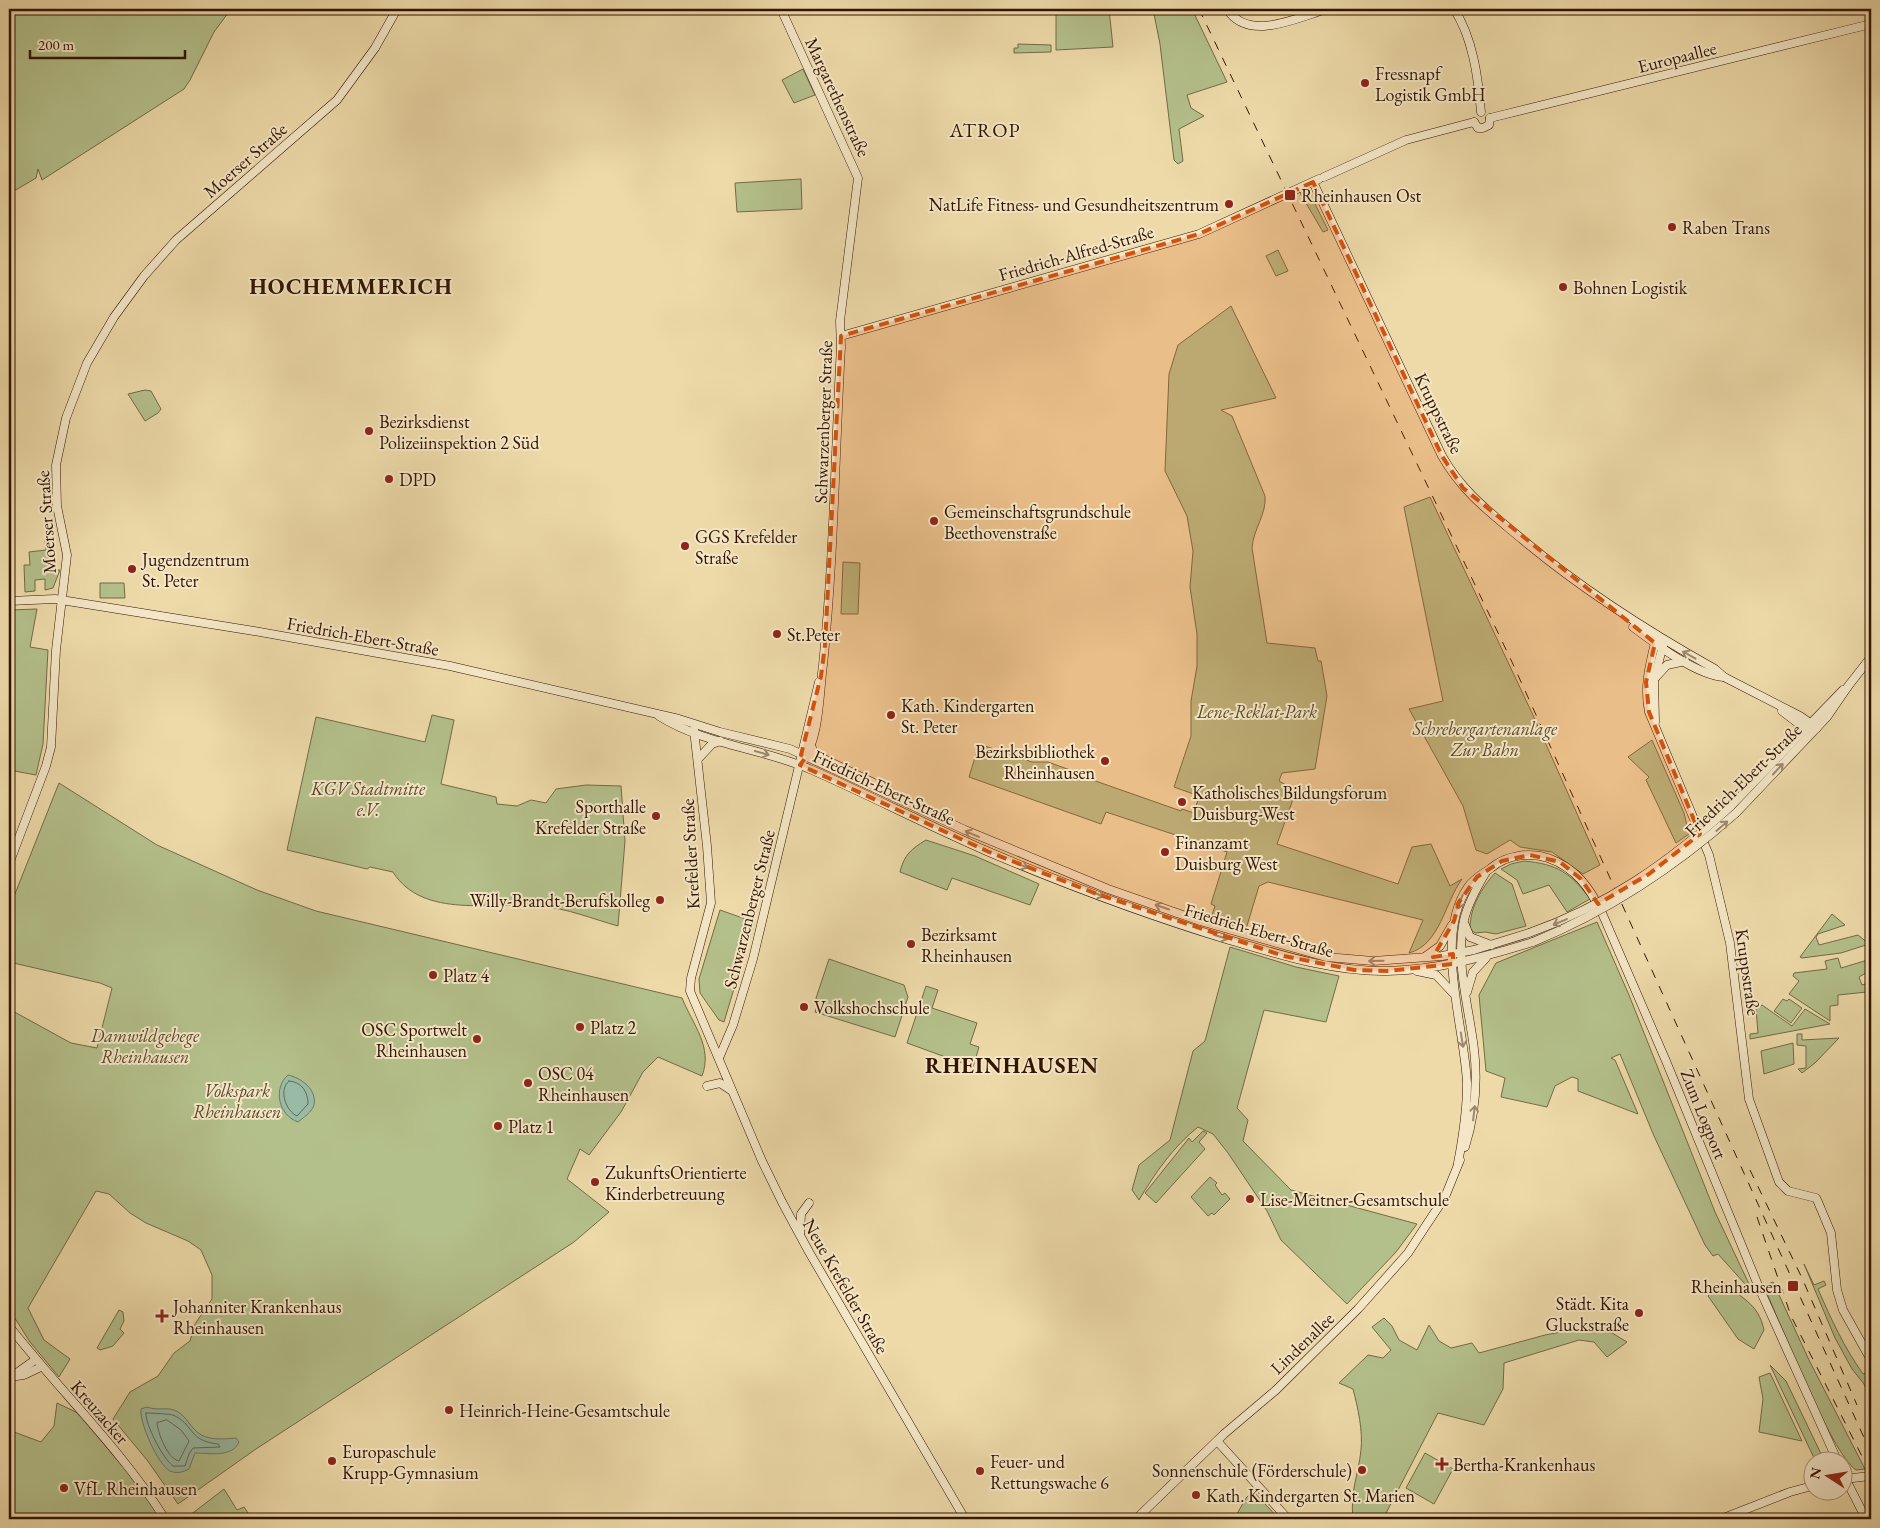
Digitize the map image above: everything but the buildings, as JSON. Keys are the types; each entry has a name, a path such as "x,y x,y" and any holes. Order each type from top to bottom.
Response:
{"main road":[{"name":"Moerser Straße","path":"9,864 49,756 54,704 56,650 67,556 57,506 56,465 66,418 88,363 107,328 130,293 160,258 201,218 316,118 351,81 375,48 397,9"},
{"name":"Margarethenstraße","path":"781,9 856,171"},
{"path":"1227,9 1242,23 1258,27 1327,9"},
{"path":"1454,9 1466,31 1476,71 1481,112"},
{"name":"Europaallee","path":"1490,118 1871,24"},
{"path":"1481,112 1487,113 1490,118 1489,124 1484,128 1478,128 1474,122 1475,115 1481,112"},
{"path":"1319,180 1406,140 1474,122"},
{"name":"Schwarzenberger Straße","path":"803,756 810,745 821,693 832,560 840,322 858,186 856,171"},
{"name":"Friedrich-Alfred-Straße","path":"841,336 1199,234 1319,180"},
{"name":"Kruppstraße","path":"1319,180 1451,471 1473,499 1548,561 1606,603 1612,612 1661,643"},
{"name":"Friedrich-Ebert-Straße","path":"9,601 46,599 62,601 437,664 693,723 790,749 965,830 1060,870 1229,930 1336,958 1373,961 1457,953 1493,945 1529,933 1582,912 1649,874 1733,810"},
{"path":"1661,643 1685,661 1715,676 1724,677"},
{"path":"1661,643 1715,669 1724,677 1772,702 1811,728"},
{"name":"Kruppstraße","path":"1656,731 1654,680 1661,643"},
{"name":"Kruppstraße","path":"1661,643 1648,670 1646,694 1649,712 1707,849 1713,870 1731,950 1749,1099 1779,1182 1788,1191 1816,1198 1831,1233 1837,1290 1842,1310 1871,1360"},
{"name":"Friedrich-Ebert-Straße","path":"655,714 671,724 694,733 800,765 989,852 1088,891 1201,931 1284,956 1331,967 1387,971 1453,964 1487,957 1532,942 1588,918 1624,898 1694,850 1811,728 1834,708 1849,684 1871,658"},
{"path":"1654,680 1667,665 1685,661"},
{"name":"Schwarzenberger Straße","path":"719,1058 733,1025 753,959 821,676"},
{"name":"Krefelder Straße","path":"693,723 711,903 691,978 690,991 719,1058"},
{"path":"698,759 712,744 720,741"},
{"name":"Friedrich-Ebert-Straße","path":"810,745 814,754 874,783 882,792"},
{"name":"Zum Logport","path":"1457,953 1454,922 1459,902 1469,885 1511,857 1530,855 1546,857 1571,870 1591,891 1629,974 1760,1290 1832,1450"},
{"name":"Zum Logport","path":"1457,953 1464,921 1474,892 1486,872"},
{"path":"1464,921 1470,937 1493,945"},
{"path":"1424,957 1440,946 1454,922"},
{"name":"Lindenallee","path":"1136,1519 1217,1441 1323,1344 1397,1266 1437,1210 1447,1192 1471,1129 1476,1094 1474,1050 1462,962 1457,953"},
{"name":"Lindenallee","path":"1457,953 1453,964 1455,995 1467,1084 1464,1128 1458,1163"},
{"path":"1466,997 1473,972 1487,957"},
{"path":"1412,969 1436,975 1455,995"},
{"name":"Neue Krefelder Straße","path":"719,1058 762,1161 800,1236 965,1519"},
{"path":"707,1086 720,1083 733,1092"},
{"path":"800,1236 801,1214 809,1203"},
{"name":"Kreuzacker","path":"9,1326 35,1360 137,1478 165,1519"},
{"path":"10,1377 35,1360"},
{"path":"10,1377 24,1375 41,1367"},
{"path":"1217,1441 1288,1519"},
{"path":"1852,1477 1871,1476"},
{"path":"1721,1519 1802,1489"},
{"path":"1852,1492 1866,1519"}],"highlighted area":[{"path":"1313,182 1442,456 1463,488 1655,643 1646,682 1649,712 1700,834 1649,874 1598,904 1581,879 1560,862 1530,855 1502,861 1477,877 1459,902 1454,921 1433,957 1453,954 1453,964 1387,971 1354,970 1284,956 1097,894 989,852 800,765 806,757 801,755 821,676 825,645 841,336 1199,234"}],"green space":[{"path":"9,9 231,9 214,32 184,89 42,180 38,169 36,178 9,194"},
{"path":"1056,9 1109,9 1113,47 1056,50"},
{"path":"1153,9 1192,9 1227,82 1187,95 1191,108 1204,116 1179,129 1183,161 1178,164 1174,160 1160,44"},
{"path":"1018,44 1051,45 1051,52 1014,53 1014,48 1018,48"},
{"path":"803,69 815,95 794,103 782,80"},
{"path":"801,179 802,209 737,212 735,183"},
{"path":"1304,192 1313,200 1328,230 1323,232 1300,193"},
{"path":"1278,250 1288,271 1276,276 1266,256"},
{"name":"Lene-Reklat-Park","path":"1231,306 1276,398 1221,410 1232,416 1265,496 1264,509 1252,548 1267,643 1315,648 1318,661 1321,661 1327,696 1315,769 1282,773 1279,781 1296,791 1277,844 1398,884 1412,847 1431,844 1450,886 1462,879 1435,932 1428,941 1409,953 1423,920 1268,882 1259,886 1246,929 1211,918 1215,906 1211,904 1227,852 1106,812 1101,824 969,777 979,744 1032,762 1048,762 1081,774 1083,770 1089,772 1087,778 1181,811 1182,809 1194,813 1199,796 1174,787 1191,736 1191,701 1197,666 1197,634 1190,587 1193,551 1187,516 1165,471 1169,374 1178,345"},
{"path":"145,390 151,391 161,409 145,421 128,394"},
{"name":"Schrebergartenanlage Zur Bahn","path":"1430,497 1532,713 1600,865 1583,874 1552,852 1520,847 1510,840 1487,854 1476,850 1463,806 1409,709 1443,701 1404,507"},
{"path":"49,538 51,570 60,570 53,588 45,590 45,579 35,580 35,591 25,592 24,565 30,565 29,552 46,550 45,539"},
{"path":"843,562 860,563 858,614 841,614"},
{"path":"100,583 124,583 125,598 100,598"},
{"path":"37,609 30,647 48,650 43,744 36,775 9,770 9,610"},
{"name":"KGV Stadtmitte e.V.","path":"432,715 454,720 441,784 496,797 497,804 517,806 531,800 546,803 556,789 586,785 621,786 625,841 618,926 570,911 550,907 522,905 481,906 441,903 422,897 406,887 393,872 370,867 367,869 287,850 316,717 425,742"},
{"path":"1652,740 1684,813 1689,834 1676,843 1646,780 1649,777 1628,757"},
{"name":"Volkspark Rheinhausen","path":"59,783 157,845 257,890 316,911 682,998 700,1036 705,1055 702,1076 658,1057 643,1072 621,1112 589,1155 580,1149 567,1179 609,1212 574,1242 256,1449 178,1504 147,1460 113,1419 130,1392 158,1376 174,1353 190,1341 195,1324 212,1299 212,1275 201,1250 188,1241 146,1223 130,1213 109,1194 96,1191 28,1308 44,1340 70,1359 59,1377 30,1342 9,1309 9,1009 71,1043 97,1048 112,988 100,983 9,962 9,909"},
{"path":"926,840 975,856 1039,884 1030,905 952,878 947,890 900,872 909,853"},
{"path":"1524,861 1536,862 1562,871 1590,899 1567,912 1549,885 1523,894 1517,880 1501,869"},
{"path":"1495,873 1512,884 1526,926 1496,934 1475,933 1470,929 1474,906 1485,885"},
{"path":"720,910 754,922 724,1022 719,1020 700,993 699,979"},
{"path":"1832,914 1845,925 1818,934 1816,937 1819,945 1858,935 1869,944 1841,953 1800,957"},
{"path":"1597,922 1629,995 1715,1212 1749,1284 1745,1284 1718,1254 1713,1256 1705,1245 1654,1136 1620,1054 1611,1058 1615,1060 1638,1114 1578,1091 1578,1079 1572,1077 1555,1086 1547,1107 1501,1097 1505,1078 1486,1071 1479,995 1496,963"},
{"path":"1230,947 1296,967 1339,976 1326,1022 1264,1010 1237,1108 1248,1120 1243,1141 1291,1190 1417,1224 1396,1252 1347,1304 1281,1240 1267,1211 1213,1134 1198,1127 1189,1134 1166,1160 1139,1200 1132,1190 1139,1165 1170,1140 1193,1051 1205,1041"},
{"path":"1838,958 1841,968 1871,959 1871,970 1859,977 1862,985 1871,982 1871,1001 1867,1001 1867,992 1838,995 1838,1005 1830,1006 1830,1021 1789,994 1799,981 1793,976 1794,973 1827,969 1825,961"},
{"path":"829,959 904,985 908,997 895,1037 815,1012 818,1003 816,998"},
{"path":"926,986 938,990 932,1008 977,1023 970,1044 979,1047 973,1067 907,1043"},
{"path":"1783,999 1787,1001 1789,999 1802,1008 1791,1023 1774,1011"},
{"path":"1762,1005 1792,1026 1805,1009 1830,1024 1750,1039 1750,1034 1758,1033 1756,1009"},
{"path":"1797,1034 1802,1034 1802,1040 1839,1038 1815,1063 1802,1073 1798,1069 1806,1068 1806,1046 1797,1045"},
{"path":"1793,1043 1794,1064 1764,1074 1761,1051"},
{"path":"1203,1131 1207,1133 1199,1142 1205,1149 1156,1203 1145,1193 1189,1138 1192,1142"},
{"path":"1210,1177 1217,1183 1215,1185 1222,1195 1225,1193 1230,1199 1214,1215 1212,1213 1208,1216 1191,1197"},
{"path":"1804,1264 1814,1285 1824,1281 1826,1285 1818,1289 1838,1333 1856,1364 1863,1374 1869,1372 1869,1367 1871,1370 1871,1401 1864,1384 1852,1369 1835,1338"},
{"path":"1722,1281 1748,1302 1758,1313 1764,1330 1754,1349 1738,1339 1708,1296"},
{"path":"1773,1282 1809,1360 1865,1469 1856,1470 1852,1466 1852,1450 1840,1450 1833,1439 1806,1385 1764,1286"},
{"path":"119,1310 123,1312 124,1321 120,1329 124,1333 113,1346 100,1350 97,1348"},
{"path":"1384,1318 1392,1326 1399,1340 1417,1350 1429,1325 1439,1341 1451,1348 1472,1343 1479,1353 1545,1335 1594,1326 1607,1330 1627,1342 1607,1357 1594,1342 1579,1340 1504,1363 1503,1389 1484,1425 1438,1413 1383,1519 1353,1519 1353,1492 1360,1460 1361,1427 1353,1389 1339,1383 1368,1355 1383,1358 1391,1350 1372,1327"},
{"path":"1770,1365 1786,1381 1819,1450 1810,1450"},
{"path":"1770,1373 1802,1441 1759,1432 1763,1399 1759,1377"},
{"path":"57,1403 78,1413 144,1492 159,1516 152,1519 9,1519 9,1440 14,1432 41,1442 54,1426"},
{"path":"1425,1453 1453,1469 1434,1504 1406,1488"},
{"path":"224,1489 237,1510 244,1507 252,1519 185,1519"},
{"path":"1253,1491 1279,1519 1234,1519 1246,1498"}],"water":[{"path":"288,1075 307,1085 313,1094 314,1105 307,1115 298,1122 286,1114 280,1101 280,1087"},
{"path":"147,1407 170,1409 178,1412 197,1432 206,1437 216,1439 236,1438 239,1442 236,1447 226,1453 195,1453 189,1469 180,1472 170,1471 160,1461 146,1433 141,1409"}],"railway":[{"path":"1199,9 1512,662 1871,1453"},
{"path":"1750,1170 1802,1278 1857,1405"},
{"path":"1757,1217 1791,1316 1871,1474"}],"place":[{"name":"Fressnapf Logistik GmbH","path":"1365,83"},
{"name":"Rheinhausen Ost","path":"1290,195"},
{"name":"NatLife Fitness- und Gesundheitszentrum","path":"1229,204"},
{"name":"Raben Trans","path":"1672,227"},
{"name":"Bohnen Logistik","path":"1563,287"},
{"name":"Bezirksdienst Polizeiinspektion 2 Süd","path":"369,431"},
{"name":"DPD","path":"389,479"},
{"name":"Gemeinschaftsgrundschule Beethovenstraße","path":"934,521"},
{"name":"GGS Krefelder Straße","path":"685,546"},
{"name":"Jugendzentrum St. Peter","path":"132,569"},
{"name":"St.Peter","path":"777,634"},
{"name":"Kath. Kindergarten St. Peter","path":"891,715"},
{"name":"Bezirksbibliothek Rheinhausen","path":"1105,761"},
{"name":"Katholisches Bildungsforum Duisburg-West","path":"1182,802"},
{"name":"Sporthalle Krefelder Straße","path":"656,816"},
{"name":"Finanzamt Duisburg West","path":"1165,852"},
{"name":"Willy-Brandt-Berufskolleg","path":"660,900"},
{"name":"Bezirksamt Rheinhausen","path":"911,944"},
{"name":"Platz 4","path":"433,975"},
{"name":"Volkshochschule","path":"804,1007"},
{"name":"Platz 2","path":"580,1027"},
{"name":"OSC Sportwelt Rheinhausen","path":"477,1039"},
{"name":"OSC 04 Rheinhausen","path":"528,1083"},
{"name":"Platz 1","path":"498,1126"},
{"name":"ZukunftsOrientierte Kinderbetreuung","path":"595,1182"},
{"name":"Lise-Meitner-Gesamtschule","path":"1250,1199"},
{"name":"Rheinhausen","path":"1793,1286"},
{"name":"Städt. Kita Gluckstraße","path":"1639,1313"},
{"name":"Johanniter Krankenhaus Rheinhausen","path":"162,1316"},
{"name":"Heinrich-Heine-Gesamtschule","path":"449,1410"},
{"name":"Europaschule Krupp-Gymnasium","path":"332,1461"},
{"name":"Bertha-Krankenhaus","path":"1442,1464"},
{"name":"Sonnenschule (Förderschule)","path":"1362,1470"},
{"name":"Feuer- und Rettungswache 6","path":"980,1471"},
{"name":"VfL Rheinhausen","path":"64,1488"},
{"name":"Kath. Kindergarten St. Marien","path":"1196,1495"}],"district":[{"name":"ATROP","path":"985,130"},
{"name":"HOCHEMMERICH","path":"351,286"},
{"name":"RHEINHAUSEN","path":"1012,1065"}],"park label":[{"name":"Damwildgehege Rheinhausen","path":"145,1045"}]}
